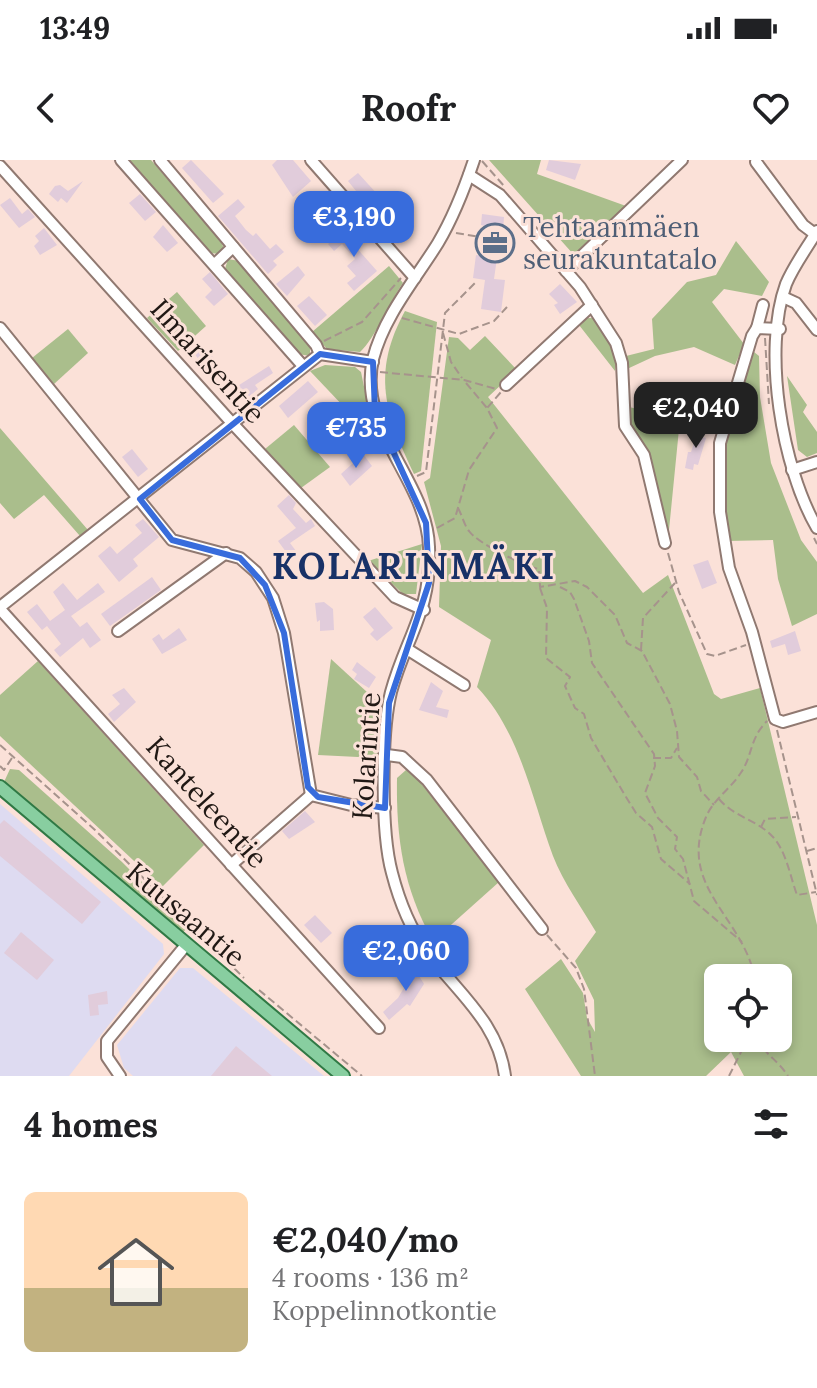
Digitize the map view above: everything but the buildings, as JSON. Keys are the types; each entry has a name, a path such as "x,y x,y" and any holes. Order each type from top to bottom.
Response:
{"main road":[{"name":"Kuusaantie","path":"0,787 343,1076"}],"street":[{"path":"121,160 303,366"},
{"path":"160,160 318,349 376,367"},
{"path":"311,160 415,278"},
{"name":"Kolarintie","path":"474,160 452,218 391,316 376,367 375,412 426,523 430,566 424,610 389,703 385,808 390,865 406,914 425,949 489,1026 499,1049 505,1076"},
{"path":"566,271 682,160"},
{"path":"756,162 803,225 816,232 791,275 783,297 778,397 792,470 817,528"},
{"name":"Ilmarisentie","path":"0,166 232,423 395,597 424,610"},
{"path":"469,175 500,195 566,271 592,305 619,350 625,426 644,455 665,543"},
{"path":"215,264 233,247"},
{"path":"783,297 796,303 817,330"},
{"path":"506,385 592,305"},
{"path":"763,305 723,425 718,465 725,552 755,642 775,718 817,712"},
{"path":"0,328 172,540 240,558 256,572 279,614 311,795"},
{"path":"757,328 780,329"},
{"path":"0,608 140,499 303,366 318,349"},
{"path":"792,470 817,462"},
{"path":"118,631 226,553"},
{"name":"Kanteleentie","path":"0,608 379,1028"},
{"path":"407,649 464,685"},
{"path":"387,755 402,757 427,780 542,929"},
{"path":"311,795 351,805 385,808"},
{"path":"231,865 311,795"},
{"path":"120,1076 107,1057 107,1041 186,945"}],"path":[{"path":"454,228 451,232 480,237"},
{"path":"460,240 463,234"},
{"path":"318,349 362,322 402,277"},
{"path":"413,478 426,472 445,313 476,282"},
{"path":"397,317 442,332 470,332 503,315 507,307"},
{"path":"431,522 433,531 455,518 469,470 497,428 487,408 451,362 442,332"},
{"path":"376,367 464,380 494,389 506,385"},
{"path":"487,408 506,385"},
{"path":"458,508 469,532 496,552 509,553 523,566 539,569 540,587 547,608 546,658 570,677 565,686 575,708 584,714 591,738 636,813 652,827 661,859 692,885"},
{"path":"665,543 675,583 710,656 755,642"},
{"path":"540,587 575,581 587,587 615,615 627,643 642,651"},
{"path":"675,583 643,618 640,633 642,651 670,704 679,757 697,777 701,791 714,805"},
{"path":"556,586 570,592 589,641 592,663 644,737 655,766 645,793 658,818 677,837 675,849 692,885 694,901 742,942"},
{"path":"719,798 738,817 770,833 781,847 797,895 817,893 775,718 754,735 741,773 719,798 706,816 696,856 708,895 728,916 752,964"},
{"path":"0,745 104,839 245,979"},
{"path":"653,758 671,758 678,747"},
{"path":"0,766 4,770 13,757"},
{"path":"760,828 765,819 798,817"},
{"path":"806,851 817,848"},
{"path":"542,929 576,968 584,989 595,1076"},
{"path":"257,988 362,1076"},
{"path":"729,1076 741,1052"},
{"path":"765,1052 776,1058 788,1076"}],"highlighted area":[{"path":"320,354 373,362 375,412 426,523 429,583 389,703 385,808 318,797 308,787 284,633 265,585 240,558 172,540 140,499"}],"shaded area":[{"path":"0,804 163,944 164,954 69,1076 0,1076"},
{"path":"180,968 193,968 324,1076 133,1076 124,1068 117,1045"}],"green space":[{"path":"126,160 151,160 220,240 224,248 221,254 209,253"},
{"path":"489,160 541,160 537,174 626,206 574,255"},
{"path":"736,241 769,282 762,296 724,289 712,302 744,344 735,365 694,347 655,356 627,369 626,356 654,349 652,319 687,282 716,275"},
{"path":"228,259 239,261 310,345 310,356 298,354 225,269"},
{"path":"389,266 403,283 366,346 360,352 327,349 312,332"},
{"path":"177,292 206,326 178,351 147,318"},
{"path":"405,311 437,322 421,471 414,474 389,412 386,393 388,354"},
{"path":"593,318 610,343 615,356 615,371 579,325"},
{"path":"68,329 88,353 54,384 32,358"},
{"path":"485,336 517,370 488,397 643,593 668,575 714,694 721,699 760,688 817,925 817,1076 744,1076 731,1052 706,1076 581,1076 525,989 561,959 583,993 587,1018 595,1032 594,1000 575,961 596,932 557,866 523,767 504,724 477,687 491,640 439,607 441,546 424,482 430,478 449,337 458,338 470,350"},
{"path":"754,352 759,356 760,397 771,463 801,540 817,562 817,614 792,626 778,579 773,540 727,541 726,443"},
{"path":"325,365 355,367 361,372 372,426 364,428 310,371"},
{"path":"787,376 807,405 803,412 817,432 817,453 807,457 798,450"},
{"path":"629,407 680,419 668,540 650,455 630,423"},
{"path":"294,425 330,467 301,488 265,449"},
{"path":"0,428 88,530 80,536 44,495 14,519 0,503"},
{"path":"422,544 416,594 403,594 368,561"},
{"path":"331,659 380,704 378,758 318,755"},
{"path":"38,661 204,845 162,887 0,736 0,695"},
{"path":"10,769 19,770 122,862 188,928 183,932 4,782"},
{"path":"406,770 412,772 499,882 433,941 415,902 403,862 397,778"}],"place":[{"name":"Tehtaanmäen seurakuntatalo","path":"495,243"}],"district":[{"name":"KOLARINMÄKI","path":"414,566"}]}
